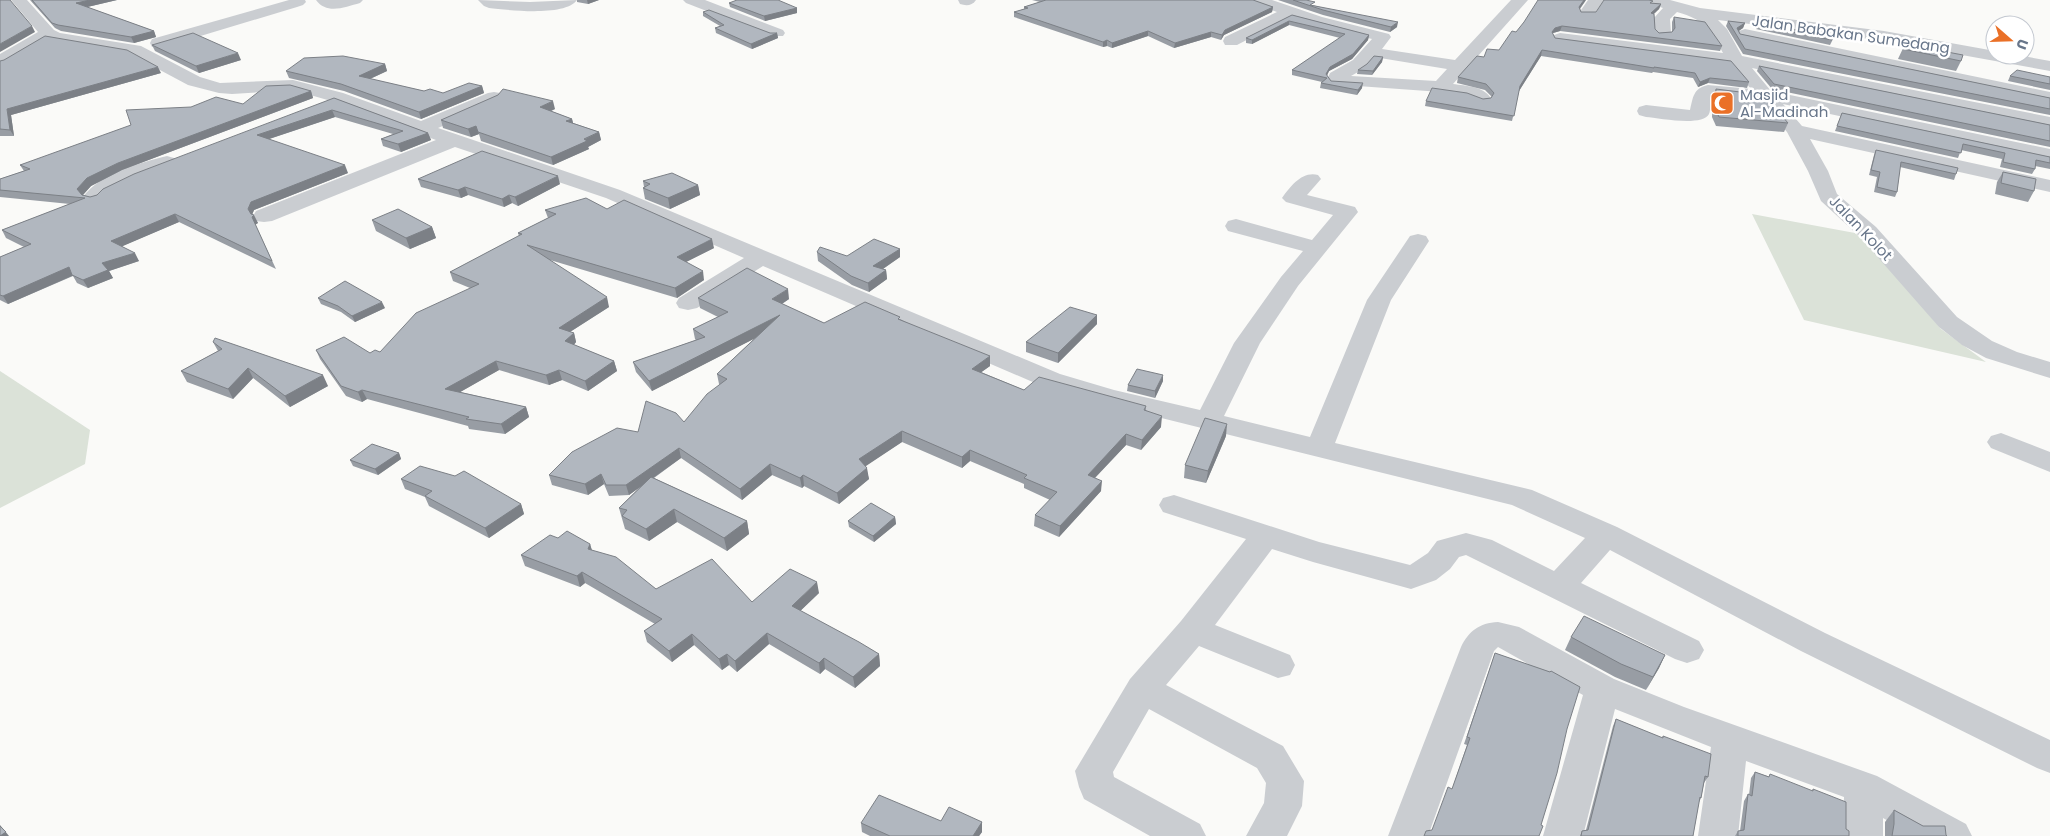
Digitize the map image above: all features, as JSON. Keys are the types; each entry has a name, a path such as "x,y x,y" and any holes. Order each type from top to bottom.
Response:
{"street":[{"path":"19,0 48,33 63,39 121,46 135,50 194,80 219,88 232,89 263,85 293,85 337,97 454,140 613,194 1051,380 1097,394 1521,497 1606,535 1813,642 2050,757"},
{"path":"135,50 292,4 298,2 297,0"},
{"path":"324,0 334,5 355,0"},
{"path":"486,0 489,4 540,7 556,5 569,0"},
{"path":"690,0 777,33"},
{"path":"1256,0 1290,12 1384,37 1359,64 1336,77 1336,80 1441,87 1471,92 1482,98"},
{"path":"1441,87 1458,66 1520,0"},
{"path":"1587,13 1596,0"},
{"name":"Jalan Babakan Sumedang","path":"1653,0 1699,13 1884,36 2050,66"},
{"path":"1663,33 1662,18 1674,6"},
{"path":"1231,41 1290,12"},
{"name":"Jalan Kolot","path":"1699,13 1719,29 1735,60 1795,130 1818,171 1828,197 1868,232 1948,322 1960,333 1994,353 2014,361 2050,370"},
{"path":"1719,29 2050,97"},
{"path":"0,61 48,33"},
{"path":"1560,38 1735,60 2050,123"},
{"path":"1372,52 1458,66"},
{"path":"1646,111 1692,116 1700,113 1701,96 1708,90 1766,96 2050,155"},
{"path":"310,108 337,97"},
{"path":"421,128 494,97"},
{"path":"1795,130 2050,186"},
{"path":"264,216 454,140"},
{"path":"94,197 99,191 122,180 187,155"},
{"path":"1208,421 1247,343 1289,282 1347,212 1292,198 1311,179"},
{"path":"1236,226 1317,248"},
{"path":"1320,448 1378,300 1418,241"},
{"path":"688,302 761,257"},
{"path":"2001,442 2050,464"},
{"path":"1174,505 1313,551 1411,577 1425,572 1439,561 1448,549 1466,544 1482,548 1537,577 1688,650"},
{"path":"1186,836 1098,787 1094,771 1142,689 1193,630 1266,535"},
{"path":"1559,586 1606,535"},
{"path":"1193,630 1278,665"},
{"path":"1408,836 1478,647 1484,638 1494,634 1507,636 1602,690 1730,740 1863,788 1952,836"},
{"path":"1142,689 1270,757 1285,781 1283,806 1266,836"},
{"path":"1563,836 1602,690"},
{"path":"1718,836 1730,740"},
{"path":"1863,788 1863,836"}],"shaded area":[{"path":"1752,214 1855,233 1877,252 1941,329 1986,362 1804,320"},
{"path":"0,371 90,430 85,464 0,508"}],"building":[{"path":"0,0 10,0 32,26 0,44"},
{"path":"32,0 90,0 76,3 154,31 131,37 58,25 52,23"},
{"path":"737,0 778,0 797,8 764,16 729,3"},
{"path":"1046,0 1253,0 1273,7 1225,30 1222,35 1211,32 1175,43 1148,31 1112,43 1107,40 1103,42 1014,12"},
{"path":"1293,0 1306,0 1315,2 1310,5 1398,22 1391,27 1323,10"},
{"path":"1538,0 1584,0 1579,7 1581,12 1596,12 1604,0 1649,0 1653,1 1650,3 1661,4 1651,13 1654,14 1655,29 1659,33 1672,32 1675,28 1674,17 1705,22 1722,46 1562,26 1555,28 1552,32 1555,38 1731,61 1749,82 1710,78 1700,82 1695,73 1542,50 1520,86 1514,116 1426,101 1432,88 1467,93 1483,99 1491,98 1494,93 1486,84 1458,77 1477,56 1484,57 1487,49 1499,50 1512,31 1516,32 1524,22"},
{"path":"709,10 770,33 777,33 751,44 715,28 724,25 703,12"},
{"path":"1292,15 1369,35 1353,54 1330,67 1326,74 1331,81 1363,83 1358,90 1321,83 1327,78 1292,70 1345,34 1289,21 1252,40 1246,38"},
{"path":"1728,21 1745,23 1737,28 1740,34 2050,98 2050,109 1745,49"},
{"path":"1757,25 1797,30 1834,37 1832,40"},
{"path":"193,33 238,53 196,66 152,45"},
{"path":"45,36 127,50 158,67 7,109 10,130 0,129 0,61"},
{"path":"1905,44 1963,55 1961,61 1903,49"},
{"path":"343,56 385,64 359,76 424,91 430,89 443,93 469,83 482,86 419,112 341,84 286,71 304,58"},
{"path":"1374,56 1383,57 1373,71 1358,70 1367,64"},
{"path":"1759,66 2050,125 2050,141 1774,84"},
{"path":"2017,70 2050,77 2050,84 2010,76"},
{"path":"290,85 311,91 118,163 87,178 77,189 82,195 90,197 97,195 103,189 134,174 334,98 428,133 398,144 381,139 403,131 332,110 257,135 345,165 251,202 248,209 254,215 252,217 272,261 175,214 111,241 135,253 102,263 108,270 83,280 72,275 69,267 3,296 0,295 0,257 31,244 2,230 85,198 0,190 0,179 30,169 20,165 131,125 126,110 191,107 216,97 243,104 266,86"},
{"path":"503,89 553,101 540,107 572,119 566,121 599,132 584,139 587,141 551,157 478,132 476,126 468,129 441,120 498,95"},
{"path":"1716,89 1764,95 1788,123 1719,117 1715,108"},
{"path":"1842,113 2050,157 2050,163 2036,160 2035,169 2003,162 2005,153 1963,144 1961,153 1837,126"},
{"path":"1876,150 1958,168 1956,174 1901,162 1897,192 1877,187 1880,172 1871,170"},
{"path":"482,151 558,176 515,197 509,195 502,199 465,187 458,190 418,179"},
{"path":"2003,172 2036,179 2034,191 2001,183"},
{"path":"672,173 698,185 668,198 643,188 650,184 643,181"},
{"path":"586,198 607,209 624,200 712,239 677,257 703,271 675,288 527,245 607,297 559,328 574,333 565,341 614,361 585,381 559,370 546,375 496,361 445,389 526,407 501,424 466,419 469,417 362,390 358,392 341,386 316,350 344,337 370,353 375,350 380,352 416,313 479,284 450,272 522,234 518,233 556,214 545,210"},
{"path":"398,209 432,227 406,238 372,220"},
{"path":"874,239 900,249 873,266 886,270 868,283 851,276 817,252 820,247 847,256"},
{"path":"747,268 788,289 772,299 824,323 865,302 900,317 898,319 990,356 972,369 1024,390 1039,377 1146,406 1144,410 1162,416 1142,440 1126,434 1088,475 1102,481 1060,526 1035,515 1057,492 1024,478 1027,475 970,450 962,457 902,431 859,459 867,468 837,493 803,475 800,478 770,464 740,489 679,448 626,485 606,485 601,474 585,484 549,475 572,452 617,428 638,432 646,401 676,413 684,422 707,394 727,379 717,374 780,315 649,381 633,362 705,337 693,329 728,312 698,298"},
{"path":"345,281 382,302 352,316 338,306 318,298"},
{"path":"1070,307 1097,315 1058,353 1026,342"},
{"path":"215,338 323,375 285,396 248,368 228,389 181,371 222,349 213,342"},
{"path":"1137,369 1163,375 1155,391 1128,385"},
{"path":"1205,418 1227,424 1208,471 1185,465"},
{"path":"372,444 399,453 375,469 350,460"},
{"path":"420,466 455,476 464,471 521,504 485,528 425,496 432,491 401,479"},
{"path":"651,477 747,521 724,538 674,509 646,529 622,516 627,510 619,508"},
{"path":"871,503 895,517 873,536 848,521"},
{"path":"567,531 590,544 588,549 616,557 656,589 712,559 752,602 790,569 817,582 792,606 879,654 853,677 824,658 819,663 767,633 735,661 727,654 719,659 692,634 669,651 644,631 662,619 582,572 577,576 521,555 550,535 558,538"},
{"path":"1584,616 1665,655 1653,677 1621,664 1571,637"},
{"path":"1495,653 1551,671 1580,687 1541,825 1543,826 1539,836 1424,836 1426,831 1432,830 1448,787 1452,789 1470,738 1467,737"},
{"path":"1616,719 1663,738 1663,736 1711,754 1708,777 1705,776 1693,836 1581,836 1582,831 1588,830"},
{"path":"1755,772 1769,777 1770,774 1846,802 1846,829 1849,831 1849,836 1738,836 1738,831 1744,830 1748,794 1752,796"},
{"path":"879,795 941,821 949,807 982,822 973,836 890,836 861,823"},
{"path":"1894,810 1923,826 1945,826 1947,836 1892,836"},
{"path":"0,826 6,832 0,836"}],"place":[{"name":"Masjid Al-Madinah","path":"1722,103"}]}
